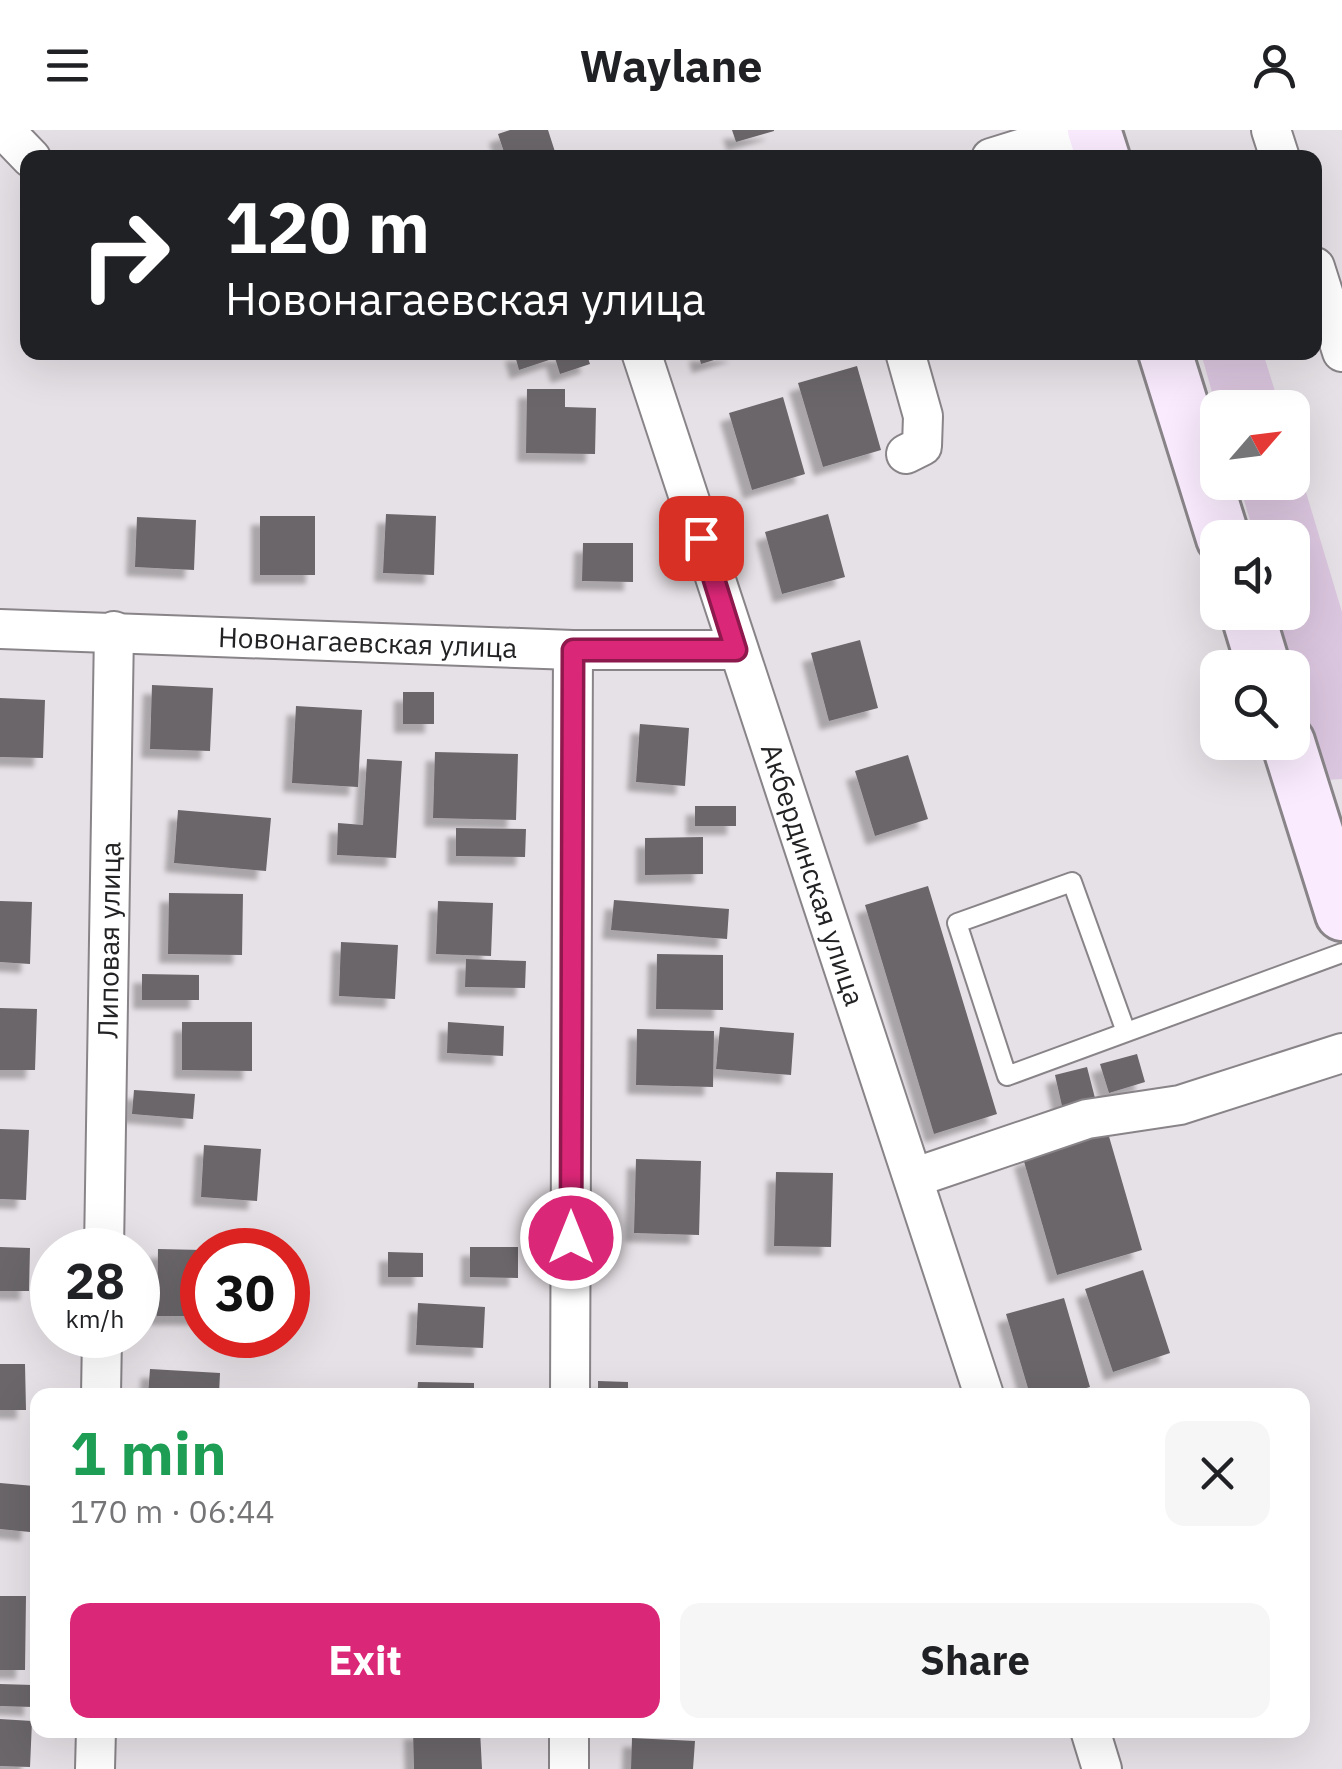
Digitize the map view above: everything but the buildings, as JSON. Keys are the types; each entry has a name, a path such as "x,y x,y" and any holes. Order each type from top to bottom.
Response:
{"street":[{"path":"4,130 23,150"},
{"path":"1017,150 1081,130"},
{"path":"1322,289 1342,352"},
{"name":"Акбердинская улица","path":"644,360 736,650 916,1177 982,1388"},
{"path":"906,454 922,446 923,416 907,360"},
{"path":"1167,360 1217,520"},
{"name":"Новонагаевская улица","path":"0,629 573,650 736,650"},
{"name":"Липовая улица","path":"104,1228 114,631"},
{"path":"570,1388 573,650"},
{"path":"1294,760 1342,914"},
{"path":"916,1177 1088,1119 1180,1105 1342,1053"},
{"path":"102,1358 102,1388"},
{"path":"95,1769 96,1738"},
{"path":"569,1738 569,1769"},
{"path":"1092,1738 1102,1769"}],"lane":[{"path":"1126,1032 1072,882 957,923 1007,1076 1342,953"}],"shaded area":[{"path":"1203,360 1265,360 1275,390 1211,390"},
{"path":"1244,500 1308,500 1342,612 1342,779 1326,780 1310,725 1310,650 1288,650 1282,630 1310,630 1310,520 1250,520"}],"route":[{"path":"571,1238 573,650 736,650 701,538"}]}
